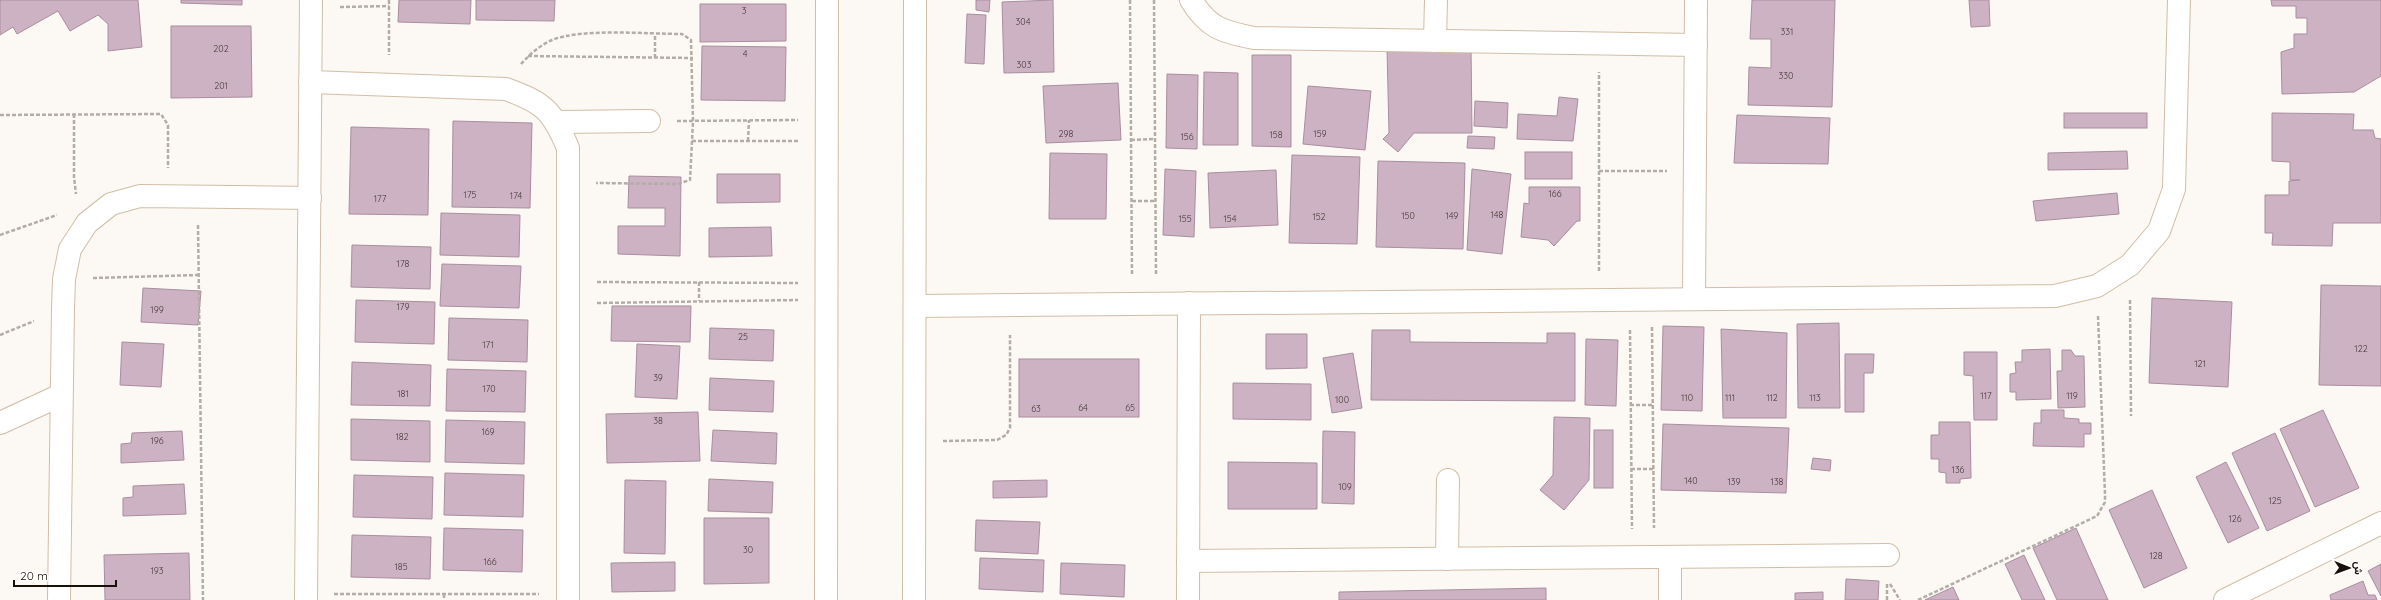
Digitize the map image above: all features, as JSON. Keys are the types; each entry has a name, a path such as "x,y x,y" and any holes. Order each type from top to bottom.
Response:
{"street":[{"path":"826,600 827,0"},
{"path":"914,600 915,0"},
{"path":"1191,0 1201,16 1225,33 1254,38 1696,45"},
{"path":"1435,41 1436,0"},
{"path":"1694,299 1696,0"},
{"path":"915,306 2055,296 2097,286 2130,265 2159,231 2174,188 2179,0"},
{"path":"306,597 311,4"},
{"path":"310,82 506,89 535,100 557,122 568,148 568,597"},
{"path":"557,122 649,121"},
{"path":"59,600 64,279 70,249 83,215 111,204 140,196 310,198"},
{"path":"1188,600 1189,303"},
{"path":"0,423 61,395"},
{"path":"1447,559 1448,480"},
{"path":"2225,600 2381,523"},
{"path":"1188,561 1888,555"},
{"path":"1662,557 1670,600"}],"path":[{"path":"389,0 390,84"},
{"path":"1130,0 1132,304"},
{"path":"1154,0 1156,304"},
{"path":"311,4 389,6"},
{"path":"655,34 655,58"},
{"path":"1598,300 1599,44"},
{"path":"528,56 693,58"},
{"path":"0,235 83,215 74,177 74,114"},
{"path":"0,115 161,114 168,125 168,196"},
{"path":"748,120 748,141"},
{"path":"649,121 827,120"},
{"path":"1131,140 1155,139"},
{"path":"692,141 827,141"},
{"path":"1599,171 1695,170"},
{"path":"198,197 203,600"},
{"path":"1132,201 1155,201"},
{"path":"2130,265 2130,416"},
{"path":"64,279 199,275"},
{"path":"568,282 699,282 827,291"},
{"path":"699,282 699,301"},
{"path":"1918,600 2097,516 2102,510 2106,494 2097,286"},
{"path":"568,303 699,301 827,291"},
{"path":"1630,299 1632,558"},
{"path":"1652,299 1654,469 1662,557"},
{"path":"914,441 997,440 1006,435 1010,428 1010,304"},
{"path":"0,335 63,309"},
{"path":"1630,405 1653,405"},
{"path":"1631,470 1654,469"},
{"path":"1887,579 1900,600"},
{"path":"444,594 444,600"},
{"path":"306,597 444,594 568,597"}],"building":[{"path":"0,0 138,0 142,47 108,51 108,24 98,15 70,31 58,11 17,34 13,27 0,35"},
{"path":"181,0 242,0 242,5 181,3"},
{"path":"399,0 471,0 470,24 398,22"},
{"path":"476,0 555,0 554,21 476,20"},
{"path":"976,0 990,0 989,12 976,10"},
{"path":"1053,0 1054,72 1004,73 1002,2"},
{"path":"1752,0 1835,0 1832,107 1748,105 1749,67 1771,68 1771,39 1750,39"},
{"path":"1969,0 1989,0 1990,26 1971,27"},
{"path":"2271,0 2381,0 2381,76 2354,92 2282,94 2281,52 2294,48 2294,34 2307,34 2307,18 2296,18 2296,6 2272,6"},
{"path":"700,4 786,4 786,41 700,42"},
{"path":"967,14 986,15 984,64 965,63"},
{"path":"171,26 251,26 252,97 171,98"},
{"path":"702,46 786,47 785,101 701,100"},
{"path":"1471,47 1472,133 1414,133 1398,152 1383,139 1389,133 1387,48"},
{"path":"1252,55 1291,55 1291,147 1252,146"},
{"path":"1204,72 1238,73 1238,145 1203,145"},
{"path":"1167,74 1198,75 1197,149 1166,148"},
{"path":"1118,83 1121,140 1046,143 1043,86"},
{"path":"1308,86 1371,91 1365,150 1303,144"},
{"path":"1559,97 1578,99 1573,141 1517,139 1518,114 1557,116"},
{"path":"1475,101 1508,103 1507,128 1474,126"},
{"path":"2064,113 2147,113 2147,128 2064,128"},
{"path":"2272,113 2354,114 2353,130 2373,130 2375,138 2381,139 2381,223 2333,223 2332,246 2272,245 2273,233 2265,233 2265,195 2289,195 2289,181 2300,180 2290,180 2290,162 2272,161"},
{"path":"1737,115 1830,118 1828,164 1734,163"},
{"path":"453,121 532,123 530,208 452,207"},
{"path":"351,127 429,129 428,215 349,214"},
{"path":"1468,136 1495,137 1494,149 1467,148"},
{"path":"2127,151 2128,169 2048,170 2048,153"},
{"path":"1525,152 1572,152 1572,179 1525,179"},
{"path":"1050,153 1107,154 1106,219 1049,219"},
{"path":"1292,155 1360,157 1357,244 1289,243"},
{"path":"1378,161 1465,163 1463,249 1376,247"},
{"path":"1165,169 1196,171 1194,237 1163,235"},
{"path":"1472,169 1511,174 1502,254 1467,250"},
{"path":"1276,170 1278,225 1210,228 1208,173"},
{"path":"717,174 780,174 780,202 717,203"},
{"path":"629,176 681,177 680,256 618,254 618,226 665,226 665,208 628,208"},
{"path":"1529,187 1580,187 1580,221 1577,221 1554,246 1548,240 1521,237 1524,203 1529,204"},
{"path":"2117,193 2119,214 2036,221 2033,201"},
{"path":"441,213 520,215 519,257 440,255"},
{"path":"771,227 772,256 709,257 709,228"},
{"path":"352,245 431,247 430,289 351,287"},
{"path":"442,264 521,266 519,308 440,306"},
{"path":"2321,285 2381,286 2381,386 2319,385"},
{"path":"143,288 201,291 198,325 141,322"},
{"path":"2152,298 2232,302 2228,387 2149,383"},
{"path":"356,300 435,302 434,344 355,342"},
{"path":"612,306 691,306 690,342 611,341"},
{"path":"449,318 528,320 527,362 448,360"},
{"path":"1839,323 1840,408 1798,408 1797,324"},
{"path":"1663,326 1704,327 1702,411 1661,410"},
{"path":"710,328 774,330 773,361 709,359"},
{"path":"1721,329 1787,333 1786,418 1723,418"},
{"path":"1372,330 1410,330 1410,342 1547,343 1547,333 1575,333 1575,401 1371,400"},
{"path":"1266,334 1307,334 1307,368 1266,369"},
{"path":"1586,339 1618,340 1616,406 1585,405"},
{"path":"122,342 164,344 161,387 120,385"},
{"path":"637,344 680,346 677,399 635,397"},
{"path":"2050,349 2051,399 2016,400 2016,392 2010,392 2010,374 2016,373 2015,362 2022,362 2022,350"},
{"path":"2062,350 2071,350 2075,356 2084,356 2085,407 2058,408 2057,371 2062,371"},
{"path":"1964,352 1997,352 1997,420 1974,420 1973,376 1964,375"},
{"path":"1353,353 1362,408 1332,413 1323,358"},
{"path":"1845,354 1874,354 1873,373 1864,373 1864,412 1845,412"},
{"path":"1019,359 1139,359 1139,417 1019,417"},
{"path":"352,362 431,365 430,406 351,405"},
{"path":"447,369 526,371 525,412 446,411"},
{"path":"710,378 774,381 773,412 709,410"},
{"path":"1233,383 1311,384 1311,420 1233,419"},
{"path":"2041,410 2064,410 2064,418 2079,419 2079,423 2091,423 2091,434 2084,434 2084,447 2033,446 2034,423 2041,423"},
{"path":"2323,410 2359,488 2315,507 2280,429"},
{"path":"698,412 700,461 607,463 606,414"},
{"path":"1554,417 1590,418 1589,480 1564,510 1540,490 1553,475"},
{"path":"351,419 430,421 430,462 351,460"},
{"path":"446,420 525,422 524,464 445,462"},
{"path":"1939,422 1970,422 1971,478 1960,479 1960,483 1946,483 1946,473 1939,472 1939,459 1931,459 1931,435 1939,435"},
{"path":"1663,424 1789,428 1786,493 1661,490"},
{"path":"713,430 777,433 776,464 711,461"},
{"path":"1594,430 1613,430 1613,488 1594,488"},
{"path":"182,431 184,460 121,463 121,444 131,443 132,433"},
{"path":"1323,431 1355,432 1354,504 1322,503"},
{"path":"2275,433 2310,511 2267,531 2232,453"},
{"path":"1813,458 1831,460 1830,471 1811,469"},
{"path":"1228,462 1317,463 1317,509 1228,509"},
{"path":"2226,462 2259,528 2228,543 2196,477"},
{"path":"445,473 524,475 523,517 444,515"},
{"path":"354,475 433,477 432,519 353,517"},
{"path":"709,479 773,482 772,513 708,511"},
{"path":"625,480 666,481 665,554 624,553"},
{"path":"1047,480 1047,497 993,498 993,481"},
{"path":"184,484 186,514 123,516 123,498 133,497 133,486"},
{"path":"2152,490 2187,568 2144,588 2109,510"},
{"path":"704,518 769,518 769,583 704,584"},
{"path":"976,520 1040,522 1038,554 975,551"},
{"path":"444,528 523,530 522,572 443,570"},
{"path":"2076,528 2108,600 2057,600 2033,548"},
{"path":"352,535 431,537 430,579 351,577"},
{"path":"189,553 190,600 105,600 104,555"},
{"path":"2024,555 2045,600 2022,600 2005,564"},
{"path":"980,558 1044,560 1043,592 979,589"},
{"path":"675,562 675,591 612,592 611,563"},
{"path":"1061,563 1125,565 1124,597 1060,594"},
{"path":"2381,564 2381,596 2368,571"},
{"path":"1846,579 1879,581 1878,600 1845,600"},
{"path":"2363,581 2368,595 2375,595 2377,600 2331,600 2330,595"},
{"path":"1953,587 1959,600 1925,600"},
{"path":"1546,588 1546,600 1339,600 1339,592"},
{"path":"1823,592 1823,600 1795,600 1795,593"}]}
